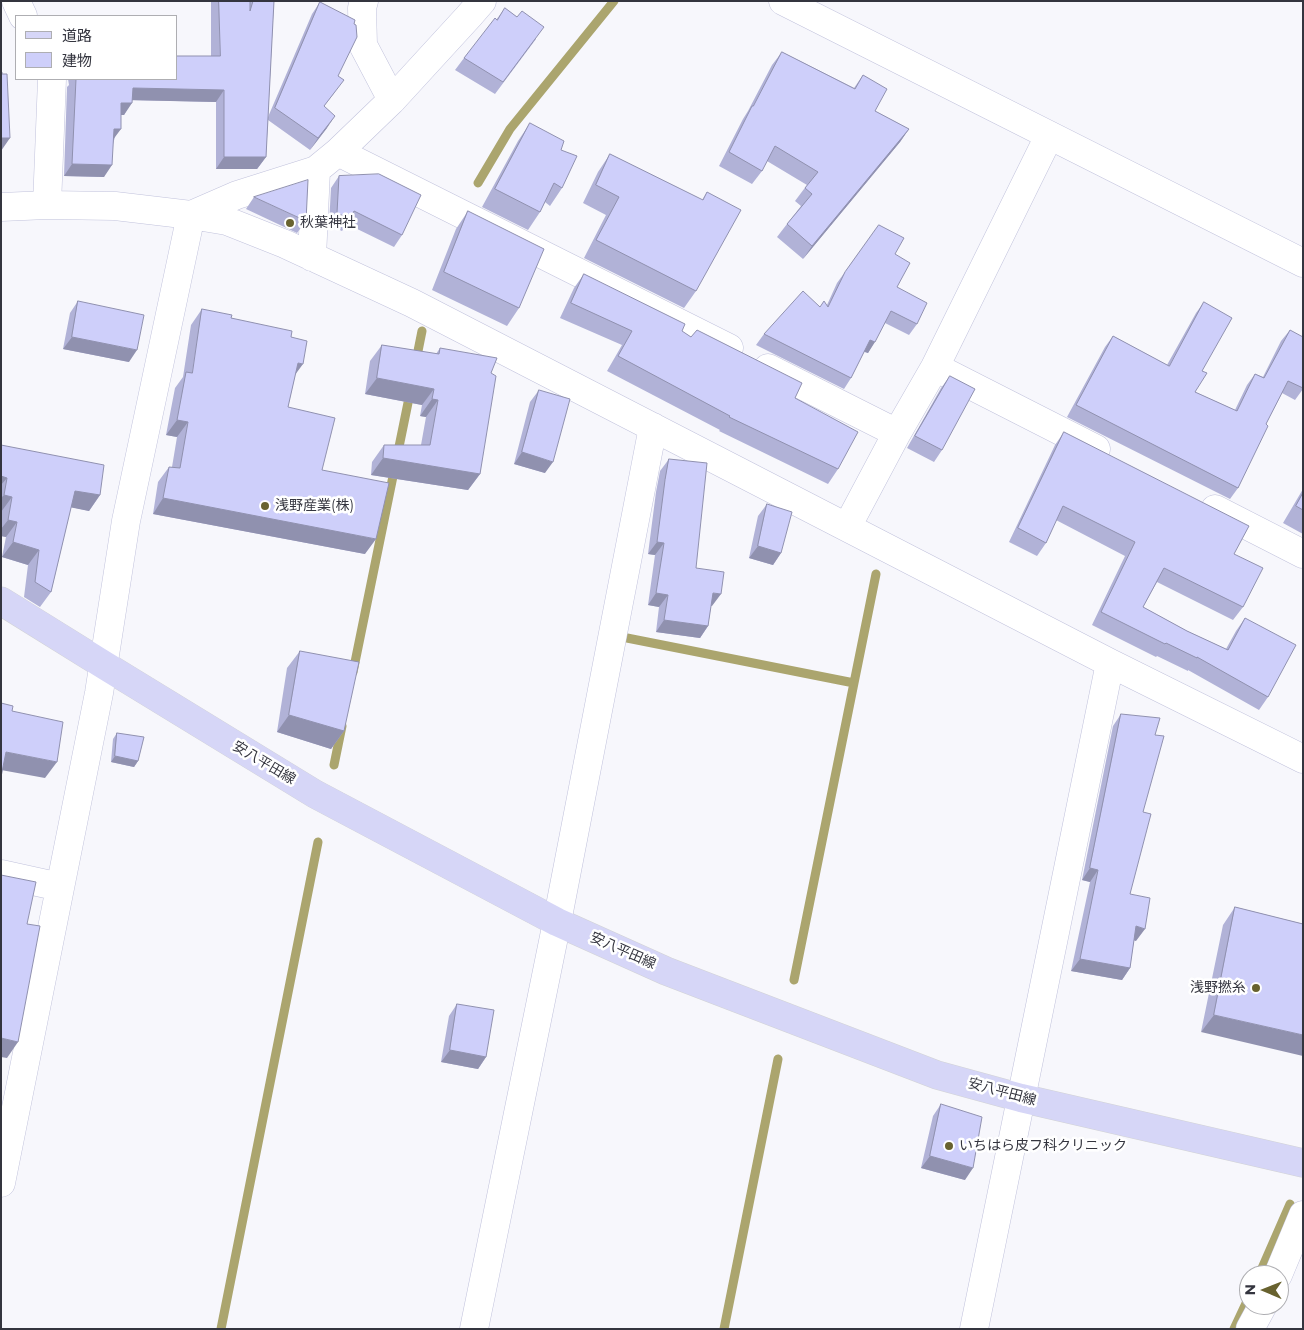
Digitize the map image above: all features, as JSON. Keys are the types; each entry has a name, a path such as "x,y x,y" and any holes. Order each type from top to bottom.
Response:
{"main road":[{"name":"安八平田線","path":"1,600 315,794 557,922 666,971 937,1075 1021,1098 1303,1163"}],"street":[{"path":"16,1 23,15"},
{"path":"364,1 362,8 363,45 392,100"},
{"path":"190,215 237,195 316,170 338,152 392,100 482,1"},
{"path":"783,1 1303,263"},
{"path":"47,204 52,80"},
{"path":"847,527 935,367 1049,136"},
{"path":"338,152 897,433"},
{"path":"312,257 316,170"},
{"path":"1,207 47,204 115,206 190,215 226,221 285,244 412,303 1110,662 1303,759"},
{"path":"1,1183 104,665 126,521 190,215"},
{"path":"935,367 1119,460"},
{"path":"474,1329 557,922 653,427"},
{"path":"1198,500 1303,554"},
{"path":"974,1329 1110,662"},
{"path":"1,874 60,887"},
{"path":"1282,1265 1303,1215"},
{"path":"1250,1329 1258,1315"}],"building":[{"path":"219,1 250,1 250,11 253,1 274,1 266,157 224,157 224,90 133,88 132,103 121,103 121,129 114,129 112,165 72,164 76,80 178,80 178,56 220,56"},
{"path":"320,2 355,20 357,37 338,76 344,80 324,106 335,116 318,138 275,108"},
{"path":"505,8 517,17 522,11 544,27 503,82 464,58"},
{"path":"782,52 855,89 863,75 887,89 875,111 909,129 812,246 787,224 812,194 805,188 818,172 775,146 762,171 729,152"},
{"path":"1,72 2,74 7,74 10,138 1,138"},
{"path":"530,123 564,141 561,150 577,156 562,188 554,183 540,212 495,189"},
{"path":"610,154 703,200 707,192 741,210 696,291 596,240 619,197 596,185"},
{"path":"379,174 421,195 402,235 354,211 350,219 337,213 339,176"},
{"path":"308,180 306,221 254,197"},
{"path":"468,211 544,249 519,308 444,272"},
{"path":"879,225 904,238 895,254 910,263 897,287 927,303 917,324 891,311 875,342 870,340 851,378 764,334 803,291 820,307 824,301 828,307 845,272"},
{"path":"584,274 685,324 682,331 691,337 697,330 802,383 795,398 858,432 838,469 729,417 618,356 632,331 571,303"},
{"path":"78,301 144,315 137,350 72,337"},
{"path":"1204,302 1232,318 1202,371 1207,373 1195,392 1237,411 1255,374 1264,378 1290,330 1303,337 1303,388 1288,381 1266,424 1268,426 1238,488 1076,405 1113,336 1169,366"},
{"path":"202,309 232,315 231,318 292,331 291,337 307,341 303,364 298,363 288,407 335,418 322,470 389,483 376,539 163,498 169,467 180,468 188,422 177,420 186,372 192,373"},
{"path":"382,345 439,354 440,348 497,358 491,373 496,376 480,474 383,458 384,445 430,445 438,400 432,399 434,389 377,378"},
{"path":"950,376 975,389 942,450 915,436"},
{"path":"539,390 570,399 553,462 522,452"},
{"path":"1064,432 1249,526 1234,554 1263,568 1243,607 1164,568 1143,607 1187,631 1228,650 1245,618 1296,645 1268,697 1197,657 1165,644 1101,612 1135,542 1063,506 1046,543 1018,528"},
{"path":"1,445 104,465 100,495 75,491 51,592 35,582 39,550 13,542 17,522 8,520 12,497 4,495 7,478 1,476"},
{"path":"669,459 707,463 696,568 724,572 721,594 713,593 708,626 664,620 668,595 656,593 664,543 657,542"},
{"path":"1303,493 1303,510 1296,506"},
{"path":"767,504 792,512 781,553 758,546"},
{"path":"300,651 359,662 344,731 289,715"},
{"path":"1,703 13,706 12,711 63,722 57,762 6,752 1,777"},
{"path":"1121,714 1160,718 1155,735 1164,736 1143,812 1151,814 1130,894 1150,898 1145,929 1136,926 1130,968 1080,959 1098,870 1090,868"},
{"path":"117,733 144,737 138,761 115,756"},
{"path":"1,875 36,882 27,924 40,926 18,1042 1,1038"},
{"name":"浅野撚糸","path":"1235,907 1303,924 1303,1035 1214,1015"},
{"path":"457,1004 494,1010 486,1057 450,1050"},
{"path":"941,1104 982,1117 973,1168 930,1156"}],"waterway":[{"path":"478,183 510,129 614,1"},
{"path":"416,361 422,331"},
{"path":"353,672 410,393"},
{"path":"794,980 876,574"},
{"path":"627,638 854,683"},
{"path":"334,765 342,726"},
{"path":"221,1329 318,842"},
{"path":"724,1329 778,1059"},
{"path":"1263,1265 1290,1204"},
{"path":"1234,1329 1241,1315"}],"place":[{"name":"秋葉神社","path":"290,223"},
{"name":"浅野産業(株)","path":"265,506"},
{"name":"浅野撚糸","path":"1256,988"},
{"name":"いちはら皮フ科クリニック","path":"949,1146"}]}
